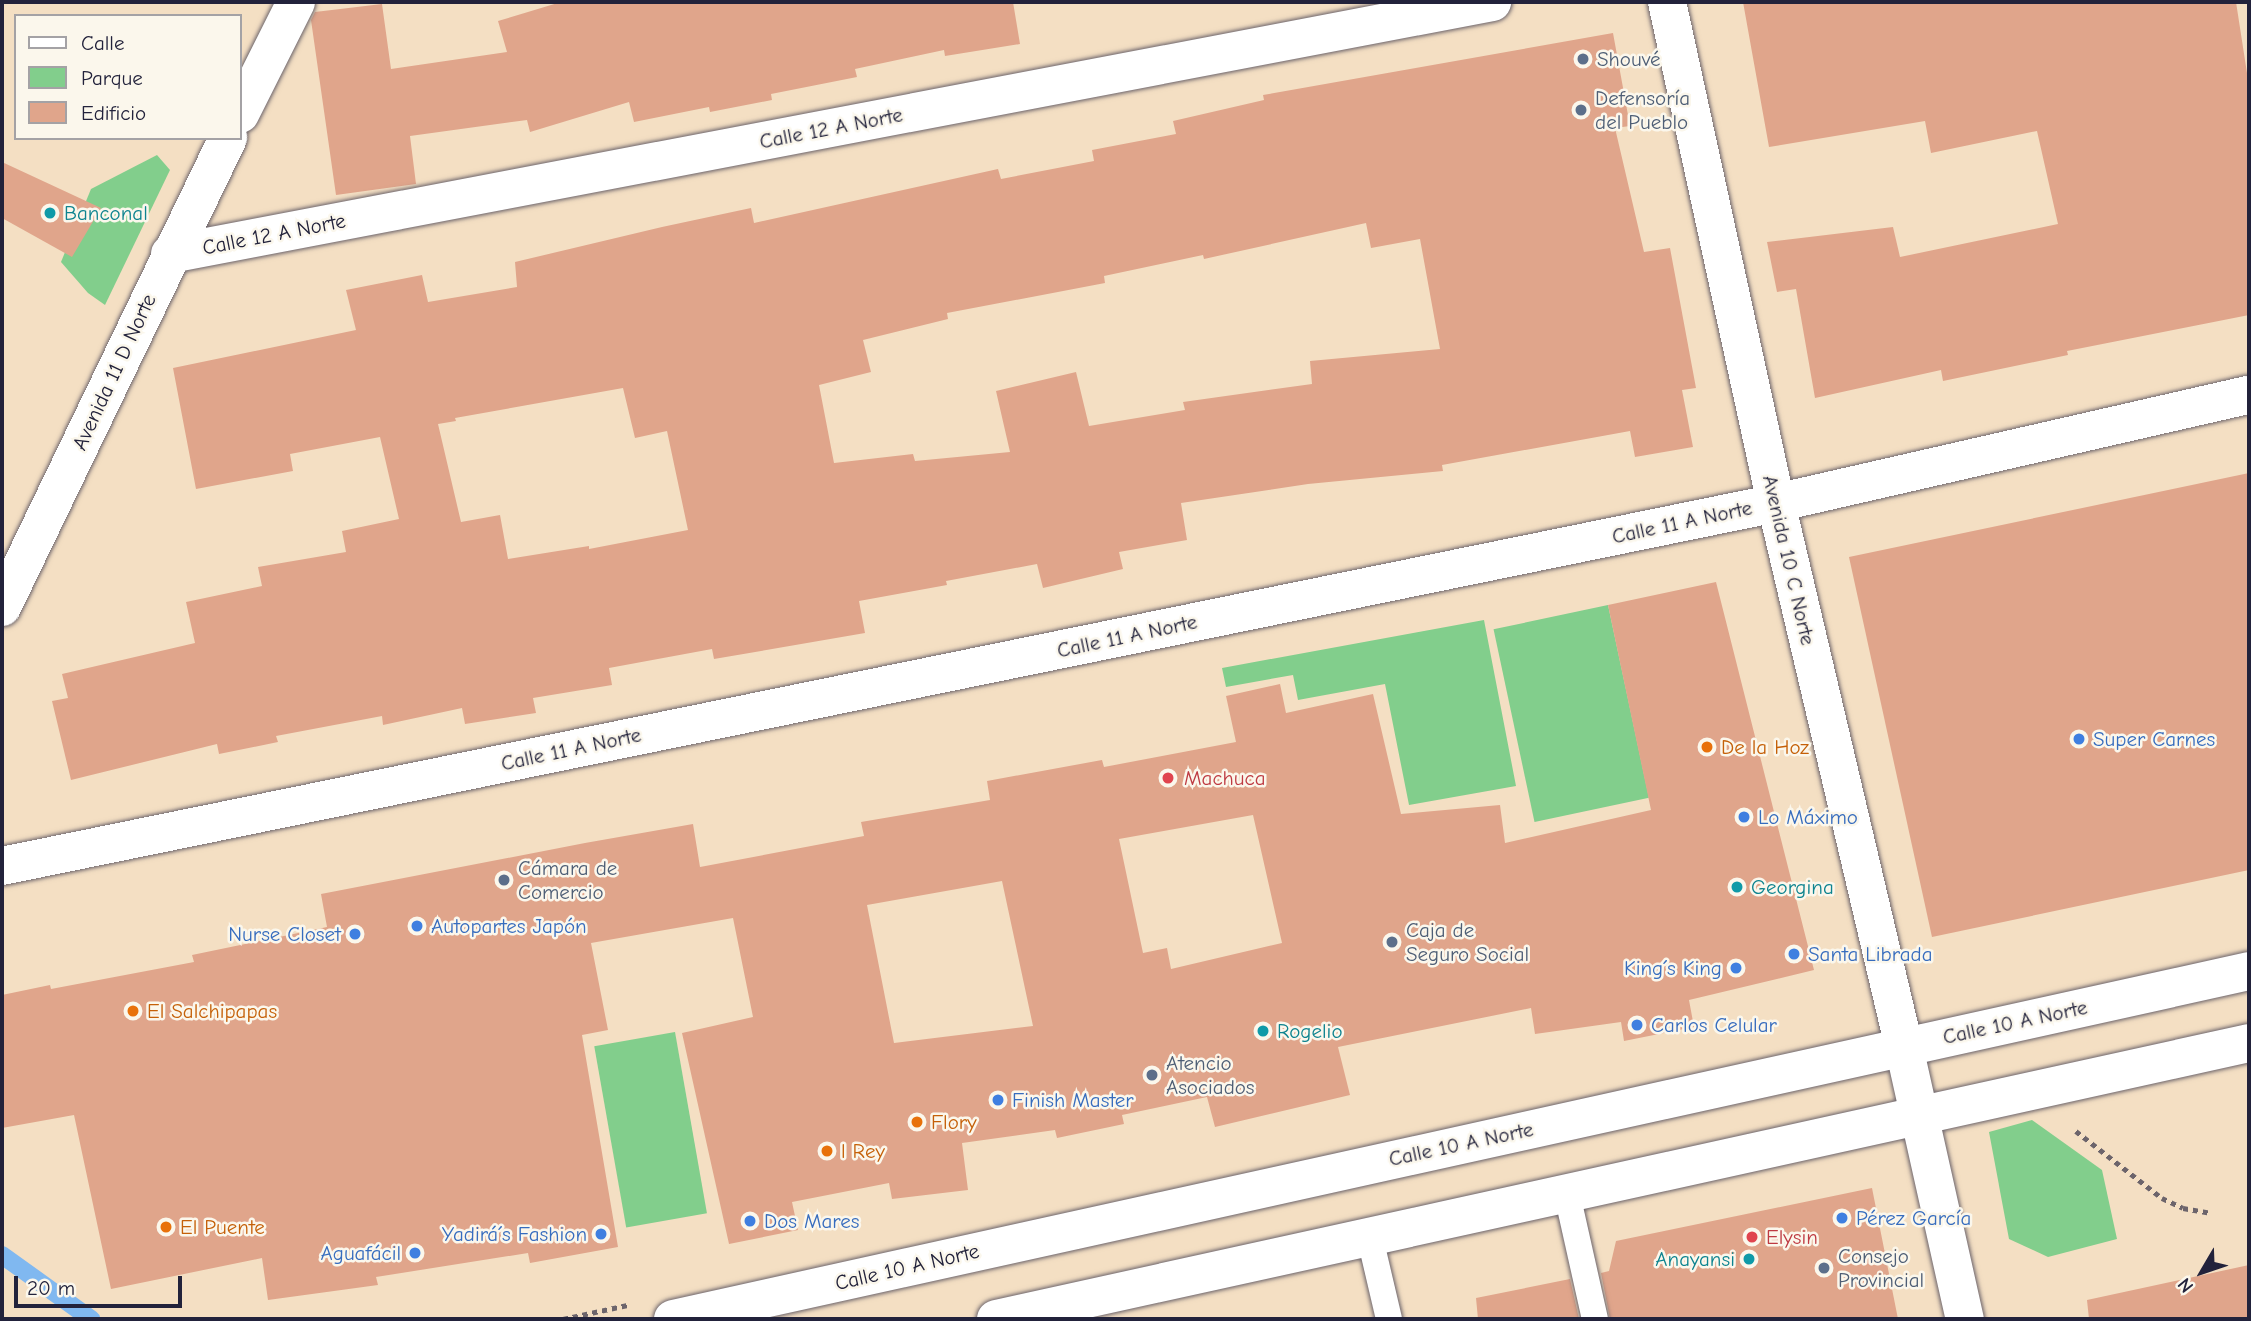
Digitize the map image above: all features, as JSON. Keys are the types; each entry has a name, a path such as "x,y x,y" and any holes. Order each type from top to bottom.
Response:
{"street":[{"path":"242,110 296,2"},
{"name":"Calle 12 A Norte","path":"170,254 1492,2"},
{"name":"Avenida 10 C Norte","path":"1667,2 1776,503 1965,1319"},
{"name":"Avenida 11 D Norte","path":"2,607 227,140"},
{"name":"Calle 11 A Norte","path":"2,866 1776,503 2249,395"},
{"name":"Calle 10 A Norte","path":"673,1319 2249,971"},
{"path":"996,1319 2249,1043"}],"lane":[{"path":"1567,1194 1595,1319"},
{"path":"1370,1238 1389,1319"}],"path":[{"path":"2069,1125 2162,1199 2194,1211 2212,1213"}],"green space":[{"path":"157,155 170,170 105,305 88,293 61,262 91,189"},
{"path":"1608,605 1649,798 1535,822 1494,629"},
{"path":"1484,620 1516,786 1409,805 1385,684 1298,700 1293,675 1226,687 1222,668"},
{"path":"675,1032 707,1213 626,1227 594,1046"},
{"path":"2032,1120 2102,1170 2117,1239 2048,1257 2009,1239 1989,1132"}],"building":[{"path":"561,2 1013,2 1020,44 945,56 944,50 855,69 857,77 771,94 772,100 710,112 709,107 634,122 629,102 530,132 527,120 410,136 416,184 336,195 311,20 315,12 382,4 391,69 507,52 498,21"},
{"path":"1743,2 2236,2 2249,86 2249,315 2067,351 2068,355 1943,381 1941,370 1815,398 1796,289 1777,292 1767,242 1893,227 1900,257 2058,224 2037,131 1931,153 1925,121 1769,147"},
{"path":"1613,33 1630,126 1615,128 1644,252 1670,248 1696,388 1682,390 1693,447 1635,457 1630,431 1442,465 1443,471 1308,484 1181,503 1187,540 1119,552 1123,569 1043,588 1037,564 946,581 947,585 859,601 865,633 714,659 712,649 609,668 612,685 533,698 536,713 465,724 462,708 383,725 382,716 276,736 278,742 219,754 217,744 71,780 52,701 68,698 62,674 195,643 186,602 262,586 258,567 346,552 342,531 399,519 380,437 290,454 293,471 196,489 173,368 356,330 346,290 422,275 428,302 517,287 515,262 751,208 754,223 998,169 1001,179 1094,161 1092,150 1176,134 1173,121 1264,100 1263,95","holes":["1366,223 1371,248 1420,239 1440,349 1310,361 1312,384 1183,402 1185,410 1089,426 1076,372 996,391 1010,452 915,461 913,454 834,463 819,385 871,372 863,340 948,319 947,313 1105,283 1104,276 1203,255 1204,259","623,388 635,438 667,431 688,530 589,549 589,546 508,559 500,515 461,522 438,424 456,421 455,418"]},
{"name":"Banconal","path":"2,162 101,208 72,257 2,218"},
{"path":"2249,473 2249,870 1932,937 1849,557"},
{"path":"1716,582 1814,970 1689,1000 1694,1027 1624,1041 1621,1022 1535,1034 1531,1008 1338,1047 1350,1095 1215,1127 1207,1097 1122,1115 1124,1124 1057,1138 1055,1130 962,1143 968,1190 892,1199 889,1183 792,1202 798,1230 729,1244 682,1033 753,1017 733,918 591,943 608,1030 582,1035 618,1247 530,1263 528,1253 376,1277 378,1285 268,1300 262,1258 111,1289 74,1115 2,1128 2,995 50,985 51,989 194,962 192,955 327,927 321,894 585,843 693,824 700,867 864,836 861,822 990,800 987,781 1102,760 1104,767 1236,742 1226,696 1280,684 1286,713 1373,694 1401,814 1500,805 1505,843 1651,810 1608,605","holes":["1253,815 1282,943 1171,969 1167,948 1143,953 1119,839","1002,881 1033,1026 894,1043 867,905"]},
{"name":"Anayansi","path":"1872,1188 1898,1319 1610,1319 1601,1273 1609,1271 1616,1241"},
{"path":"2249,1265 2249,1319 2089,1319 2087,1300"},
{"path":"1570,1279 1579,1319 1478,1319 1476,1298"}],"waterway":[{"path":"2,1255 91,1319"}],"place":[{"name":"Shouvé","path":"1583,59"},
{"name":"Defensoría del Pueblo","path":"1581,110"},
{"name":"Banconal","path":"50,213"},
{"name":"Super Carnes","path":"2079,739"},
{"name":"De la Hoz","path":"1707,747"},
{"name":"Machuca","path":"1168,778"},
{"name":"Lo Máximo","path":"1744,817"},
{"name":"Cámara de Comercio","path":"504,880"},
{"name":"Georgina","path":"1737,887"},
{"name":"Autopartes Japón","path":"417,926"},
{"name":"Nurse Closet","path":"355,934"},
{"name":"Caja de Seguro Social","path":"1392,942"},
{"name":"Santa Librada","path":"1794,954"},
{"name":"King´s King","path":"1736,968"},
{"name":"El Salchipapas","path":"133,1011"},
{"name":"Carlos Celular","path":"1637,1025"},
{"name":"Rogelio","path":"1263,1031"},
{"name":"Atencio Asociados","path":"1152,1075"},
{"name":"Finish Master","path":"998,1100"},
{"name":"Flory","path":"917,1122"},
{"name":"l Rey","path":"827,1151"},
{"name":"Pérez García","path":"1842,1218"},
{"name":"Dos Mares","path":"750,1221"},
{"name":"El Puente","path":"166,1227"},
{"name":"Yadirá´s Fashion","path":"601,1234"},
{"name":"Elysin","path":"1752,1237"},
{"name":"Aguafácil","path":"415,1253"},
{"name":"Anayansi","path":"1749,1259"},
{"name":"Consejo Provincial","path":"1824,1268"}]}
